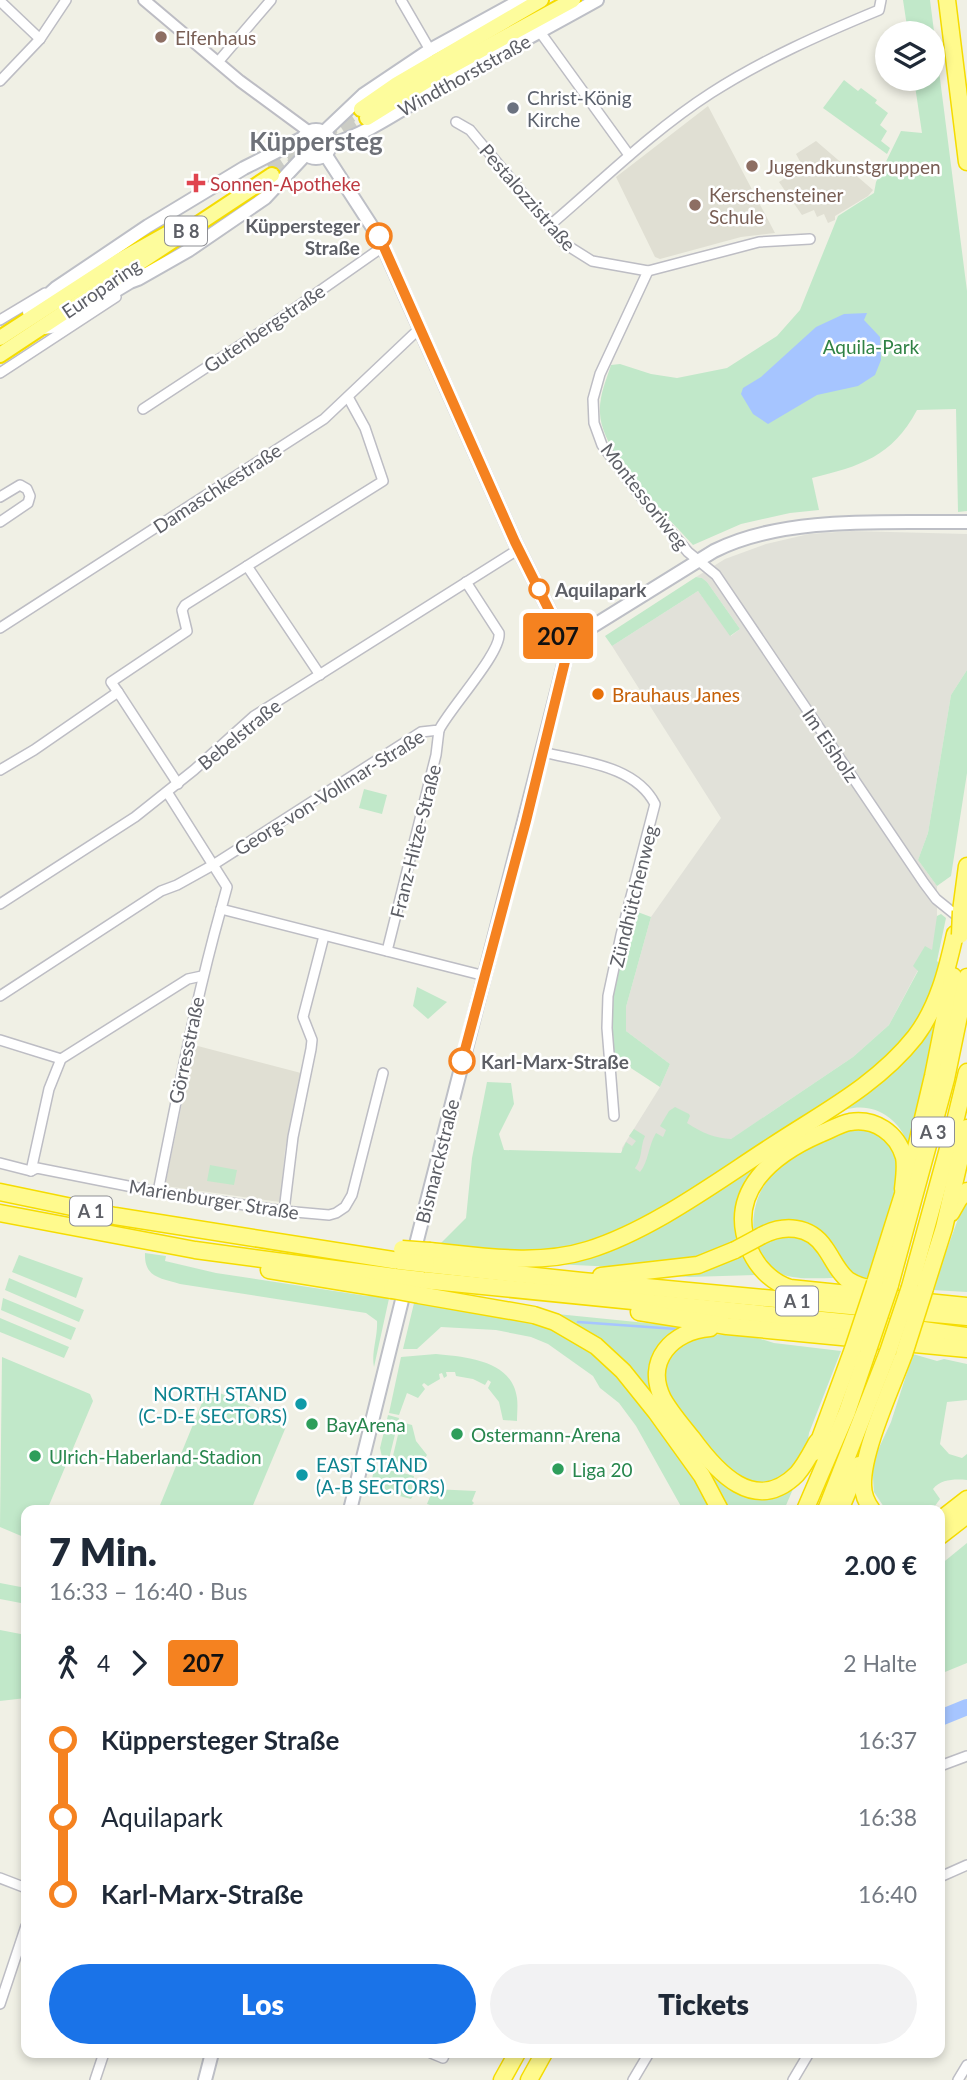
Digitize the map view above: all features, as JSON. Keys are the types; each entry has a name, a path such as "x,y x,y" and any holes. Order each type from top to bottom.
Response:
{"highway":[{"path":"541,0 397,84 364,113 573,0"},
{"path":"947,0 967,162"},
{"name":"Europaring","path":"0,338 120,260 271,172 0,355"},
{"path":"903,1189 911,1169 933,1076 961,926 966,872"},
{"path":"428,1258 526,1259 586,1251 615,1240 662,1215 855,1093 893,1062 929,1016 941,989 961,926"},
{"name":"A 3","path":"806,1505 847,1412 860,1349 940,1102 967,977"},
{"name":"A 3","path":"918,1287 967,1072"},
{"path":"883,1284 903,1189 905,1165 897,1142 886,1130 872,1123 847,1123 802,1142 761,1173 749,1191 743,1227 748,1247 756,1262 782,1286 790,1288 967,1306"},
{"path":"944,1228 967,1128"},
{"path":"869,1505 865,1499 863,1482 896,1353 918,1287 956,1204 967,1191"},
{"name":"A 1","path":"0,1192 246,1238 428,1258 582,1281 967,1317"},
{"name":"A 1","path":"0,1213 195,1250 278,1273 420,1287 520,1291 967,1336"},
{"path":"582,1281 605,1275 698,1265 723,1257 761,1236 786,1227 805,1231 822,1243 836,1268 847,1279 865,1288 967,1299"},
{"path":"420,1287 555,1322 596,1346 623,1371 656,1412 702,1476 717,1505"},
{"path":"520,1291 558,1303 628,1310 727,1326 967,1349"},
{"path":"727,1326 697,1330 677,1338 666,1349 658,1369 658,1385 663,1398 709,1462 726,1478 753,1489 771,1488 786,1482 797,1473 817,1442 860,1349"},
{"path":"828,1505 896,1353"},
{"path":"842,1505 875,1431"},
{"path":"805,1505 817,1442"},
{"path":"945,1516 967,1499"},
{"path":"945,1532 967,1515"},
{"path":"502,2080 514,2058"},
{"path":"529,2080 541,2058"}],"main road":[{"path":"324,132 363,95 429,50 521,0"},
{"name":"Windthorststraße","path":"327,150 597,0"},
{"path":"327,150 314,158 306,154 302,147 305,135 315,130 324,132 328,137 327,150 384,246 419,330 519,549 552,616 562,625"},
{"name":"Europaring","path":"15,329 22,317 56,288 148,226 225,178 305,135"},
{"path":"42,328 57,326 189,250 265,198 306,154"},
{"path":"562,625 558,636 563,647 574,650 583,643 585,631 714,551 737,542 813,525 967,522"},
{"path":"562,625 575,622 585,631"},
{"name":"Bismarckstraße","path":"351,1505 568,649"},
{"path":"207,2079 211,2058"}],"street":[{"path":"0,81 40,39 65,0"},
{"path":"144,0 305,135"},
{"path":"218,62 271,0"},
{"path":"401,0 429,50"},
{"path":"549,226 629,155 692,106 750,69 880,10 881,0"},
{"path":"0,1 40,39"},
{"path":"540,32 629,155"},
{"name":"Pestalozzistraße","path":"456,122 470,130 565,244 581,256 617,268 661,270 760,242 810,239"},
{"name":"Gutenbergstraße","path":"143,410 384,246"},
{"name":"Montessoriweg","path":"648,271 600,374 593,399 594,423 602,444 617,466 682,546 700,561"},
{"path":"0,373 132,286 138,279"},
{"path":"0,320 56,288"},
{"name":"Damaschkestraße","path":"0,628 324,419 419,330"},
{"path":"178,783 111,682 187,631 182,610 186,605 383,481 365,428 348,397"},
{"path":"0,497 16,485 27,489 30,496 28,503 0,522"},
{"name":"Bebelstraße","path":"0,904 135,817 254,716 519,549"},
{"name":"Im Eisholz","path":"700,561 716,575 936,900 961,926"},
{"path":"247,566 320,675"},
{"name":"Georg-von-Vollmar-Straße","path":"0,996 161,891 213,865 421,732 439,730 500,640 499,633 466,582"},
{"path":"0,770 118,692"},
{"name":"Franz-Hitze-Straße","path":"387,951 436,755 439,730"},
{"name":"Zündhütchenweg","path":"543,752 632,777 651,796 655,804 608,996 607,1028 614,1116"},
{"path":"167,792 227,887 221,909 485,976"},
{"name":"Görresstraße","path":"158,1192 202,976 221,909"},
{"path":"284,1211 294,1128 312,1040 303,1017 324,936"},
{"path":"31,1171 49,1089 61,1059 188,979 202,976"},
{"path":"0,1040 61,1059"},
{"name":"Marienburger Straße","path":"0,1163 31,1171 37,1168 158,1192 329,1215 341,1211 352,1195 383,1073"},
{"path":"945,1764 967,1756"},
{"path":"945,1875 967,1865"},
{"path":"0,1878 21,1886"},
{"path":"0,2004 21,1941"},
{"path":"95,2080 102,2058"},
{"path":"633,2080 646,2058"},
{"path":"793,2080 806,2058"},
{"path":"958,2080 967,2065"}],"shaded area":[{"name":"Kerschensteiner Schule","path":"708,106 775,233 741,237 660,259 655,257 616,177"},
{"path":"816,141 873,190 828,223 824,214 817,217 814,210 802,215 779,182 803,167 796,154"},
{"path":"852,531 967,534 967,670 951,695 928,833 918,860 937,886 937,928 932,951 925,947 914,966 918,970 889,1025 853,1057 691,1166 643,1177 622,1153 622,1148 660,1087 670,1064 626,1031 626,1007 651,917 721,818 612,646 698,591 731,636 740,629 707,582 696,577 725,559 766,544 809,534"},
{"path":"194,1045 301,1073 285,1150 280,1202 165,1186"}],"green space":[{"name":"Aquila-Park","path":"903,0 930,0 933,21 906,21"},
{"path":"844,80 858,91 861,88 877,100 875,103 888,113 880,125 887,131 881,141 890,148 887,154 823,108"},
{"name":"Aquila-Park","path":"916,91 942,91 967,291 967,511 958,512 956,409 917,410 897,439 873,457 860,464 812,478 819,510 790,513 741,524 693,545 652,501 611,447 600,413 603,389 611,365 620,364 651,374 677,378 727,368 777,336 800,310 838,216 874,193 876,182 901,131 922,133"},
{"path":"696,577 707,582 740,629 730,636 698,591 612,646 605,636"},
{"path":"967,670 967,773 951,876 937,886 918,860 928,833 951,695"},
{"path":"364,789 387,795 382,814 359,808"},
{"path":"635,911 651,917 626,1007 626,1031 670,1064 660,1087 614,1057 612,1006 616,980"},
{"path":"941,914 946,918 937,961 940,964 938,976 923,1010 909,1032 880,1064 835,1097 648,1216 594,1243 547,1252 447,1248 440,1244 466,1218 472,1158 487,1082 511,1083 514,1104 499,1134 504,1150 621,1153 626,1142 632,1146 636,1141 629,1136 634,1129 645,1136 635,1168 640,1172 656,1133 663,1137 666,1130 660,1126 669,1111 675,1107 689,1114 687,1123 693,1127 714,1136 731,1139 853,1057 889,1025 918,971 913,966 925,946 932,950 937,916"},
{"path":"417,987 447,1002 428,1019 413,1006"},
{"path":"935,1015 938,1016 908,1144 903,1133 888,1116 868,1108 845,1110 830,1117 754,1171 740,1197 737,1223 743,1250 756,1275 662,1275 697,1272 723,1263 696,1259 615,1267 554,1264 582,1258 876,1082"},
{"path":"854,1126 880,1132 897,1156 897,1189 867,1284 852,1276 829,1242 782,1233 803,1239 816,1247 835,1278 801,1278 781,1274 761,1257 756,1245 754,1217 761,1191 776,1170 796,1154"},
{"path":"210,1165 237,1170 234,1185 207,1181"},
{"path":"967,1203 967,1292 932,1290 958,1219"},
{"path":"145,1253 166,1256 165,1261 216,1273 367,1296 377,1296 378,1291 390,1294 374,1367 377,1321 366,1313 180,1284 155,1276 147,1268"},
{"path":"19,1255 83,1278 76,1298 12,1272"},
{"path":"9,1278 84,1310 79,1322 5,1290"},
{"path":"3,1298 76,1328 71,1340 1,1310"},
{"path":"415,1299 536,1323 568,1338 594,1356 641,1403 681,1457 710,1505 680,1505 636,1426 619,1403 600,1388 593,1376 548,1344 531,1337 496,1330 441,1327 417,1349 403,1349"},
{"path":"557,1314 676,1326 681,1330 674,1335 657,1393 653,1396 632,1371 598,1339"},
{"path":"0,1318 69,1347 64,1358 0,1332"},
{"path":"696,1334 751,1336 774,1343 841,1351 809,1433 806,1452 787,1476 764,1484 753,1484 724,1469 676,1408 664,1383 667,1357"},
{"path":"436,1354 473,1359 497,1368 513,1385 517,1398 517,1421 503,1420 499,1402 488,1388 491,1382 488,1380 485,1385 473,1379 456,1376 455,1372 446,1372 447,1376 444,1378 442,1373 439,1374 440,1379 428,1386 424,1383 422,1385 425,1389 418,1398 407,1393 399,1415 389,1413 401,1357"},
{"path":"913,1354 937,1361 944,1359 967,1364 967,1400 947,1402 940,1444 949,1454 962,1458 967,1454 967,1480 948,1480 936,1486 933,1489 940,1499 936,1505 883,1505 874,1492 872,1463 891,1422"},
{"name":"Ulrich-Haberland-Stadion","path":"2,1357 90,1394 93,1401 49,1505 21,1505 21,1536 0,1527"},
{"path":"208,1388 288,1422 253,1505 160,1505"},
{"path":"388,1415 399,1418 389,1459 382,1457 380,1448"},
{"path":"401,1422 412,1425 416,1441 427,1455 419,1467 392,1460"},
{"path":"382,1467 414,1476 413,1481 420,1483 411,1499 370,1488 374,1470"},
{"path":"708,1472 740,1493 796,1482 786,1505 725,1505"},
{"path":"433,1489 476,1491 472,1505 427,1504"},
{"path":"967,1543 967,1663 945,1672 945,1561"},
{"path":"0,1583 21,1587 21,1603 0,1599"},
{"path":"0,1630 21,1634 21,1699 0,1701"}],"water":[{"path":"867,313 864,320 880,337 881,360 875,375 858,386 817,395 768,424 753,414 741,394 743,388 761,377 816,327 844,314"}],"waterway":[{"path":"578,1322 676,1329"},
{"path":"945,1716 967,1707"}],"tunnel":[{"path":"269,168 361,109"},
{"path":"272,175 367,118"}],"bus line":[{"name":"207","path":"379,236 515,542 552,616 562,625 559,642 568,649 526,821 462,1061"}],"place":[{"name":"Elfenhaus","path":"161,37"},
{"name":"Christ-König Kirche","path":"513,108"},
{"name":"Jugendkunstgruppen","path":"752,166"},
{"name":"Sonnen-Apotheke","path":"196,183"},
{"name":"Kerschensteiner Schule","path":"695,205"},
{"name":"Küppersteger Straße","path":"379,236"},
{"name":"Aquilapark","path":"539,589"},
{"name":"Brauhaus Janes","path":"598,694"},
{"name":"Karl-Marx-Straße","path":"462,1061"},
{"name":"NORTH STAND (C-D-E SECTORS)","path":"301,1404"},
{"name":"BayArena","path":"312,1424"},
{"name":"Ostermann-Arena","path":"457,1434"},
{"name":"Ulrich-Haberland-Stadion","path":"35,1456"},
{"name":"Liga 20","path":"558,1469"},
{"name":"EAST STAND (A-B SECTORS)","path":"302,1475"}],"district":[{"name":"Küppersteg","path":"316,141"}]}
